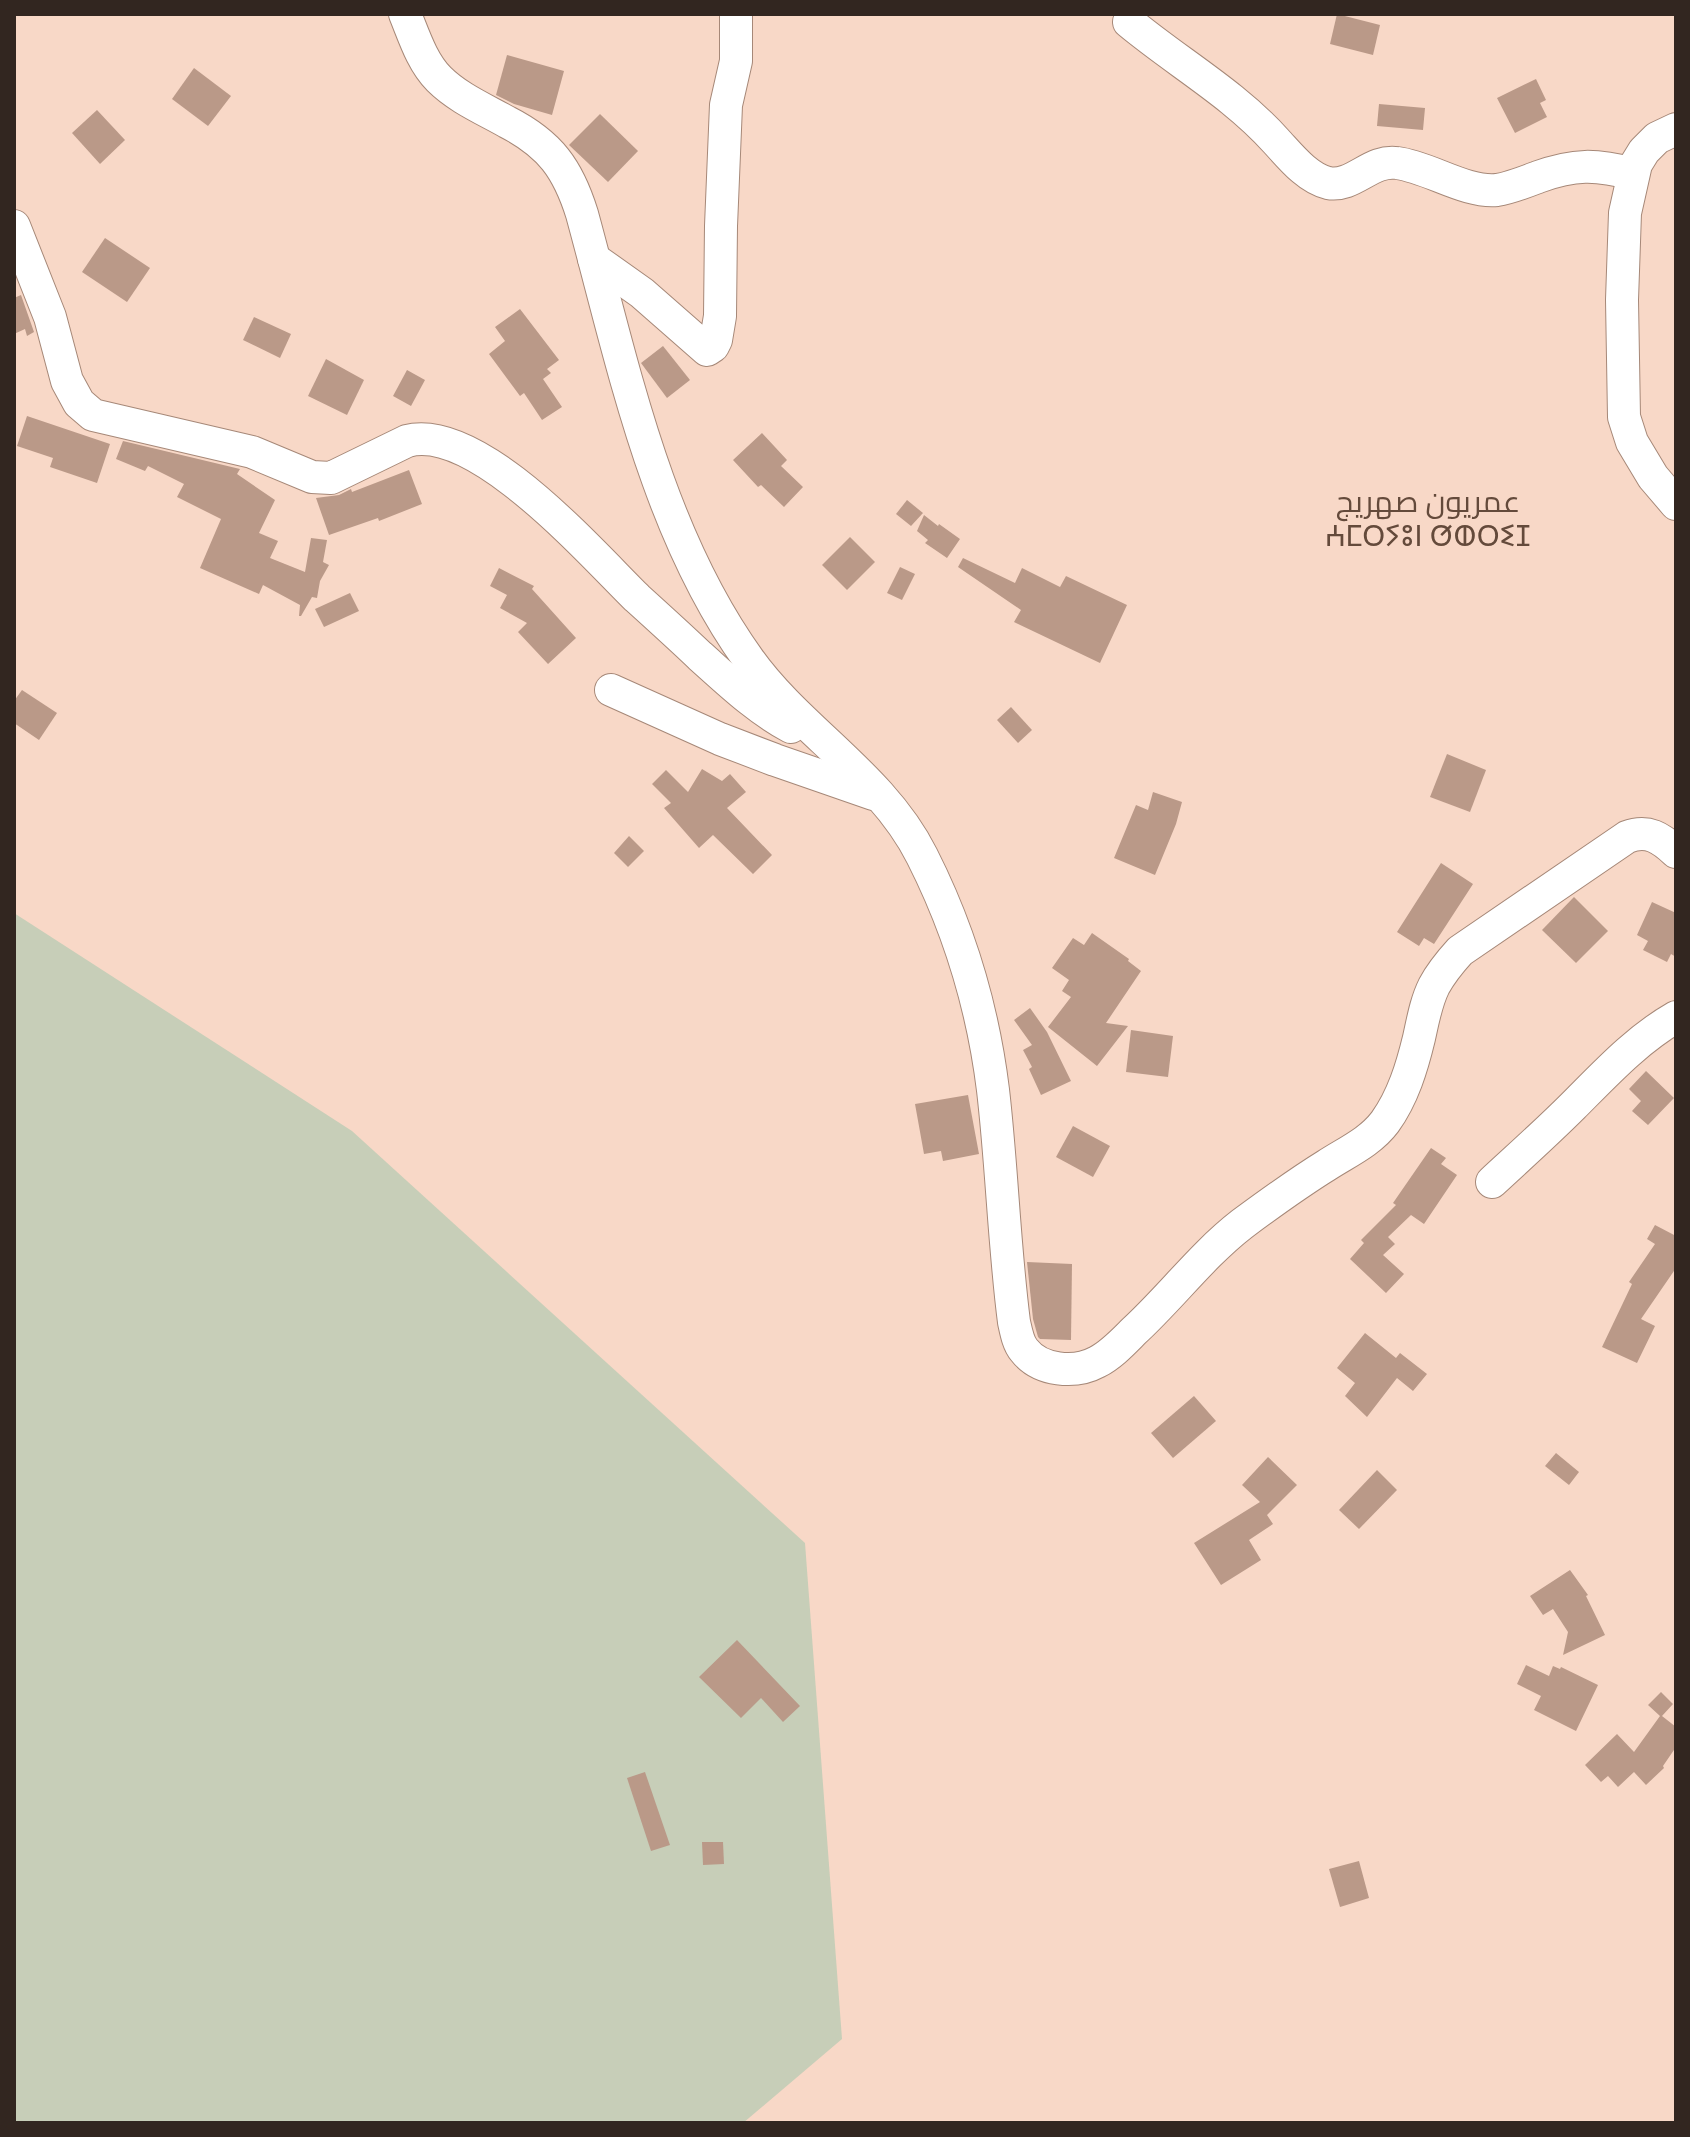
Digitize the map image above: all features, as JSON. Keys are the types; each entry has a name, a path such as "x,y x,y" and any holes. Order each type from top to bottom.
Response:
{"street":[{"path":"405,14 426,63 439,79 535,140 562,167 573,186 630,393 666,499 685,548 719,614 749,661 783,700 884,798 909,831 923,857 969,972 983,1030 993,1090 1014,1322 1024,1351 1039,1362 1056,1369 1084,1367 1097,1362 1114,1350 1241,1225 1324,1167 1363,1144 1383,1125 1412,1064 1434,986 1460,951 1627,837 1647,833 1662,839 1676,852"},
{"path":"594,259 659,307 707,350 713,346 720,316 726,105 736,61 736,14"},
{"path":"1129,22 1251,116 1293,159 1327,183 1351,180 1390,162 1470,186 1496,190 1553,172 1588,165 1633,174"},
{"path":"1676,129 1657,138 1636,164 1625,213 1622,300 1624,417 1632,442 1653,477 1676,504"},
{"path":"14,226 50,317 67,381 79,403 93,415 252,452 312,477 331,478 416,438 462,450 512,482 561,521 723,677 774,718 827,743"},
{"path":"611,690 734,744 884,798"},
{"path":"1492,1182 1610,1068 1651,1033 1676,1017"}],"green space":[{"path":"14,913 352,1131 805,1543 842,2039 743,2123 14,2123"}],"building":[{"path":"1337,14 1380,25 1373,55 1330,44"},
{"path":"507,55 564,71 552,115 514,104 496,95"},
{"path":"194,68 231,96 208,126 172,99"},
{"path":"1536,79 1546,100 1540,103 1547,117 1515,133 1497,98"},
{"path":"1379,104 1425,108 1423,130 1377,126"},
{"path":"97,110 125,140 100,164 72,133"},
{"path":"600,114 638,151 608,182 569,145"},
{"path":"105,238 150,268 127,302 82,272"},
{"path":"21,295 34,332 27,336 25,329 14,334 14,298"},
{"path":"520,309 559,360 547,369 551,373 543,379 562,407 542,420 524,393 520,396 489,354 505,341 495,327"},
{"path":"254,317 291,334 280,358 243,340"},
{"path":"663,346 690,380 667,398 641,363"},
{"path":"326,359 364,380 347,415 308,396"},
{"path":"407,370 425,380 411,406 393,396"},
{"path":"27,416 110,444 97,483 50,467 53,458 17,446"},
{"path":"762,433 787,460 781,466 803,487 784,507 761,485 758,487 733,460"},
{"path":"123,441 240,469 237,474 275,500 259,533 278,541 270,558 305,572 311,538 327,540 323,562 329,565 320,581 317,598 312,597 301,616 300,605 263,585 259,594 200,568 221,519 177,497 184,484 148,466 145,471 116,459"},
{"path":"409,470 422,504 379,521 378,518 329,535 316,498 339,495 351,489 352,492"},
{"path":"907,500 923,513 911,526 896,514"},
{"path":"924,515 960,539 947,558 925,543 928,540 917,531"},
{"path":"850,537 875,562 847,590 822,565"},
{"path":"963,558 1015,583 1022,568 1060,587 1066,576 1127,605 1100,663 1014,622 1021,610 958,567"},
{"path":"900,567 915,574 902,600 887,593"},
{"path":"499,568 534,586 532,589 576,638 548,664 518,632 527,623 500,608 507,595 490,586"},
{"path":"350,593 359,611 324,627 315,609"},
{"path":"22,690 57,713 39,740 14,723 14,701"},
{"path":"1011,707 1032,730 1018,743 997,720"},
{"path":"1447,754 1486,770 1470,812 1430,797"},
{"path":"702,769 722,781 730,774 746,792 727,808 772,855 753,874 713,835 699,848 664,808 671,803 652,784 666,770 688,792"},
{"path":"1153,792 1182,802 1155,875 1114,858 1136,805 1148,810"},
{"path":"629,836 644,851 628,867 614,853"},
{"path":"1441,863 1473,884 1434,944 1424,938 1419,946 1397,932"},
{"path":"1574,897 1608,931 1576,963 1542,930"},
{"path":"1652,902 1676,913 1676,957 1671,954 1667,962 1643,950 1648,941 1637,935"},
{"path":"1092,933 1141,971 1106,1023 1128,1026 1097,1066 1048,1027 1071,997 1062,991 1069,980 1052,968 1073,938 1084,945"},
{"path":"1030,1008 1047,1032 1071,1081 1041,1095 1023,1050 1032,1045 1014,1020"},
{"path":"1131,1030 1173,1036 1168,1077 1126,1072"},
{"path":"1646,1071 1674,1098 1648,1125 1632,1111 1641,1101 1629,1089"},
{"path":"968,1095 979,1154 943,1161 941,1151 924,1154 915,1104"},
{"path":"1073,1126 1110,1146 1093,1177 1056,1157"},
{"path":"1431,1148 1446,1158 1441,1164 1457,1175 1424,1224 1411,1215 1388,1237 1395,1244 1383,1255 1404,1274 1386,1293 1350,1259 1364,1243 1361,1240 1396,1205 1393,1203"},
{"path":"1655,1225 1676,1236 1676,1268 1641,1319 1655,1326 1637,1363 1602,1347 1632,1284 1629,1282 1655,1244 1647,1239"},
{"path":"1027,1262 1072,1264 1071,1340 1038,1337"},
{"path":"1365,1333 1396,1358 1400,1353 1427,1374 1413,1391 1397,1378 1367,1417 1345,1396 1355,1383 1337,1368"},
{"path":"1194,1396 1216,1421 1173,1458 1151,1433"},
{"path":"1556,1453 1579,1472 1569,1485 1545,1466"},
{"path":"1268,1457 1297,1485 1267,1515 1273,1524 1249,1540 1261,1560 1221,1585 1194,1543 1260,1502 1242,1485"},
{"path":"1377,1470 1397,1490 1359,1529 1339,1510"},
{"path":"1570,1570 1588,1595 1605,1635 1563,1655 1568,1632 1553,1609 1543,1615 1530,1596"},
{"path":"737,1640 800,1706 783,1722 761,1698 741,1718 699,1677"},
{"path":"1526,1665 1549,1676 1553,1666 1561,1667 1598,1685 1576,1731 1534,1710 1541,1696 1517,1684"},
{"path":"1661,1692 1673,1704 1662,1716 1676,1727 1676,1747 1664,1768 1646,1785 1634,1772 1618,1787 1608,1776 1601,1782 1585,1765 1617,1734 1634,1752 1660,1716 1648,1705"},
{"path":"645,1772 670,1845 651,1851 627,1778"},
{"path":"702,1842 723,1842 724,1864 703,1865"},
{"path":"1359,1861 1369,1898 1340,1907 1329,1869"}],"district":[{"name":"عمريون صهريج ⵄⵎⵔⵢⵓⵏ ⵚⵀⵔⵉⵊ","path":"1428,517"}]}
